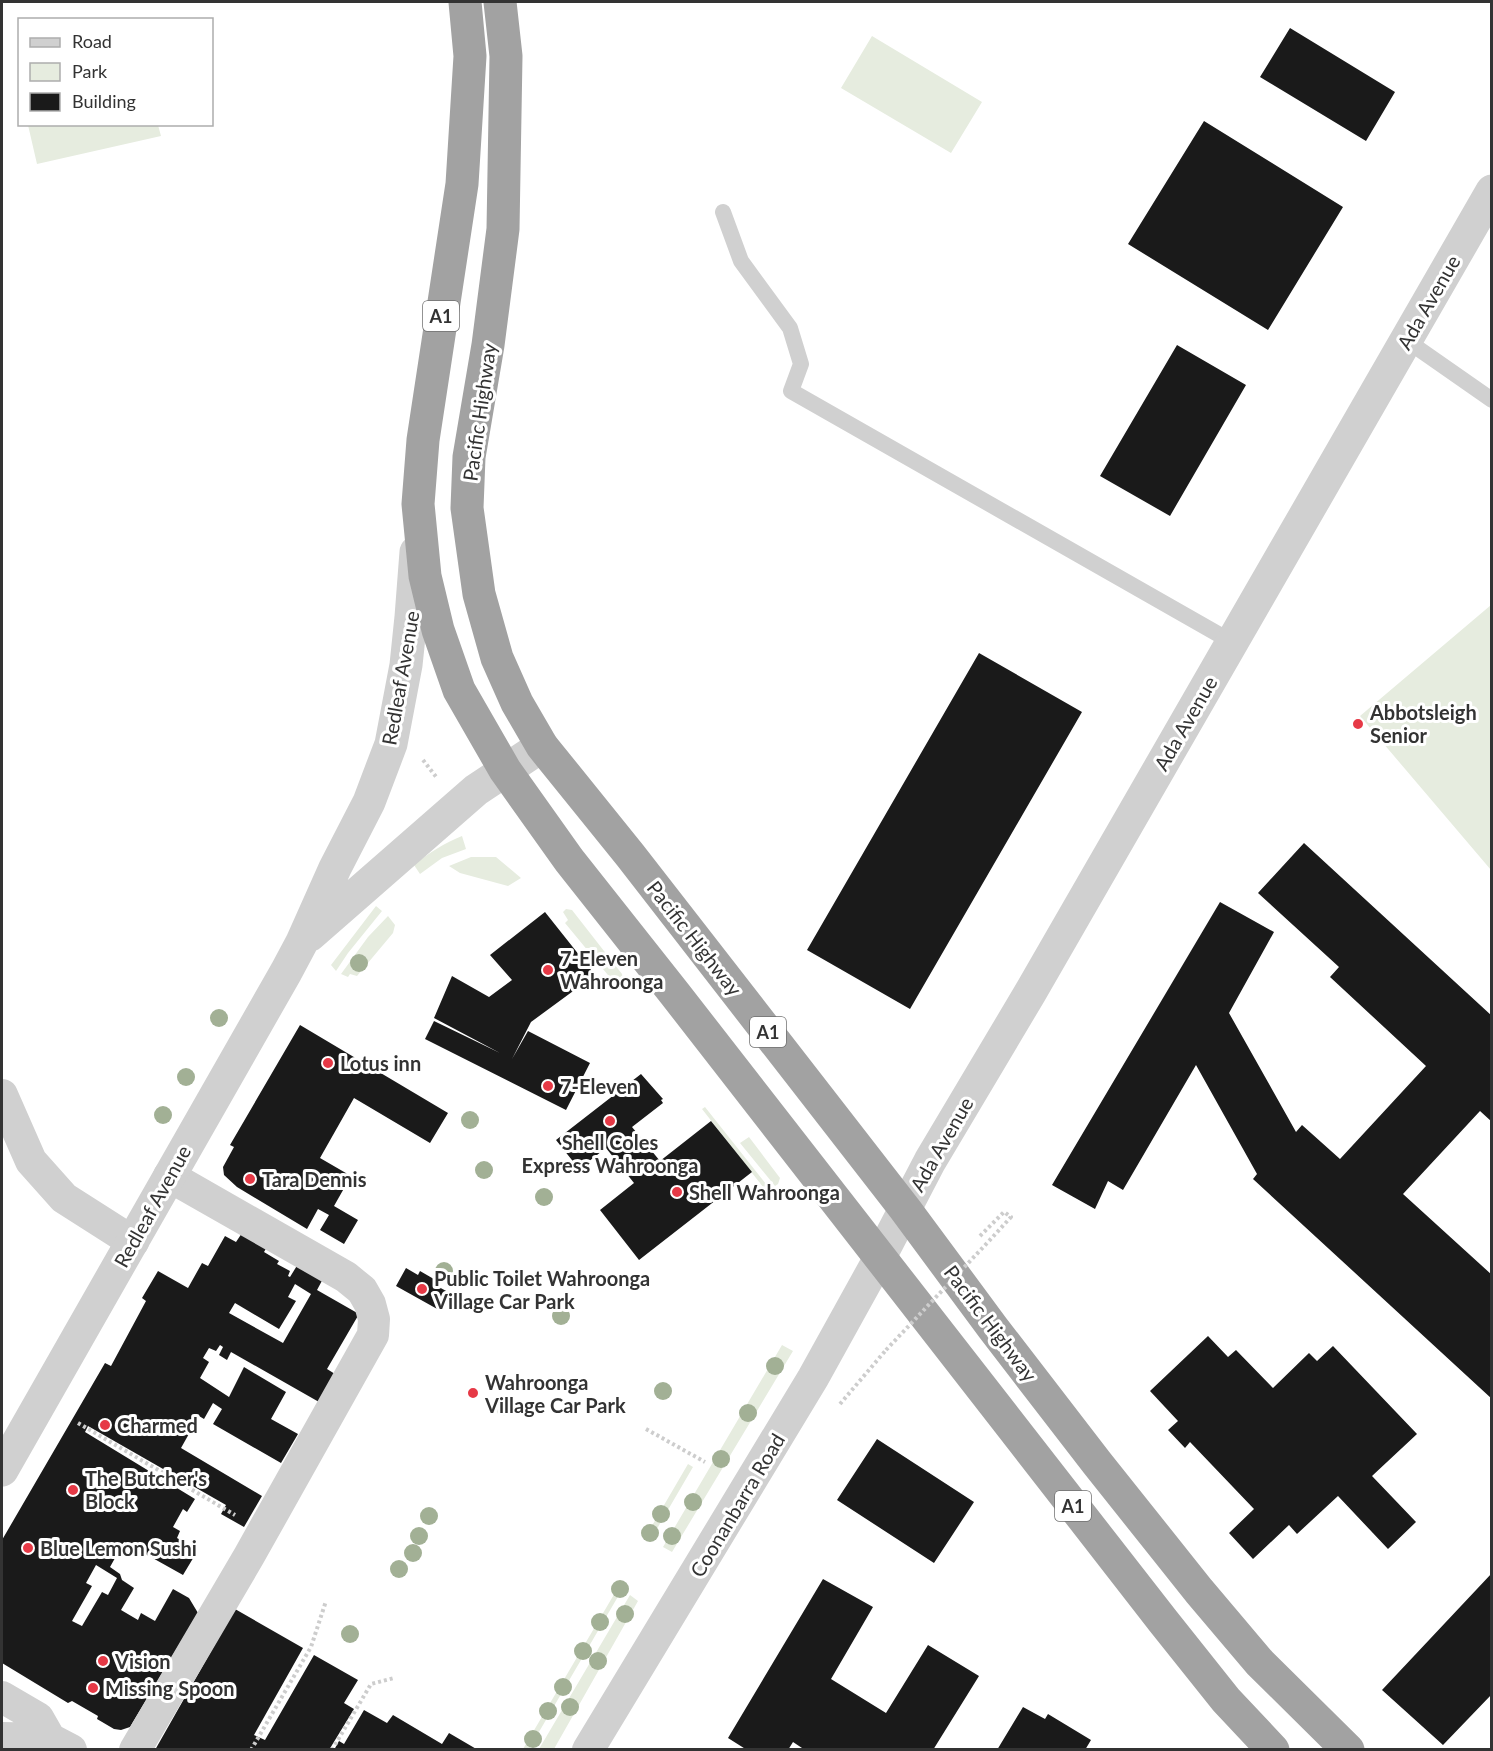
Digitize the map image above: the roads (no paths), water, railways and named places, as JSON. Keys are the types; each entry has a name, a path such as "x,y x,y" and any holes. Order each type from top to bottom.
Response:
{"highway":[{"name":"A1","path":"465,2 470,56 462,184 423,440 418,504 425,576 438,630 459,690 505,770 569,860 1163,1621 1226,1700 1273,1749"},
{"name":"Pacific Highway","path":"500,2 506,56 503,229 488,345 469,457 467,508 479,594 497,658 517,703 542,746 630,855 905,1209 1097,1463 1260,1663 1348,1749"}],"street":[{"name":"Ada Avenue","path":"880,1257 930,1161 1030,993 1491,191"},
{"name":"Redleaf Avenue","path":"2,1470 302,942 335,868 369,802 391,744 406,665 418,504"},
{"name":"Redleaf Avenue","path":"302,942 476,790 542,746"},
{"path":"2,1095 31,1161 64,1198 133,1242"},
{"path":"135,1749 263,1531 373,1335 374,1319 370,1304 362,1290 346,1277 169,1176"},
{"name":"Coonanbarra Road","path":"588,1749 807,1388 880,1257"},
{"path":"2,1697 38,1718 60,1744"},
{"path":"2,1738 60,1744"}],"lane":[{"path":"723,212 741,261 790,328 801,364 791,391 1232,642"},
{"path":"1406,340 1491,400"}],"place":[{"name":"Abbotsleigh Senior","path":"1358,724"},
{"name":"7-Eleven Wahroonga","path":"548,970"},
{"name":"Lotus inn","path":"328,1063"},
{"name":"7-Eleven","path":"548,1086"},
{"name":"Shell Coles Express Wahroonga","path":"610,1121"},
{"name":"Tara Dennis","path":"250,1179"},
{"name":"Shell Wahroonga","path":"677,1192"},
{"name":"Public Toilet Wahroonga Village Car Park","path":"422,1289"},
{"name":"Wahroonga Village Car Park","path":"473,1393"},
{"name":"Charmed","path":"105,1425"},
{"name":"The Butcher's Block","path":"73,1490"},
{"name":"Blue Lemon Sushi","path":"28,1548"},
{"name":"Vision","path":"103,1661"},
{"name":"Missing Spoon","path":"93,1688"}]}
